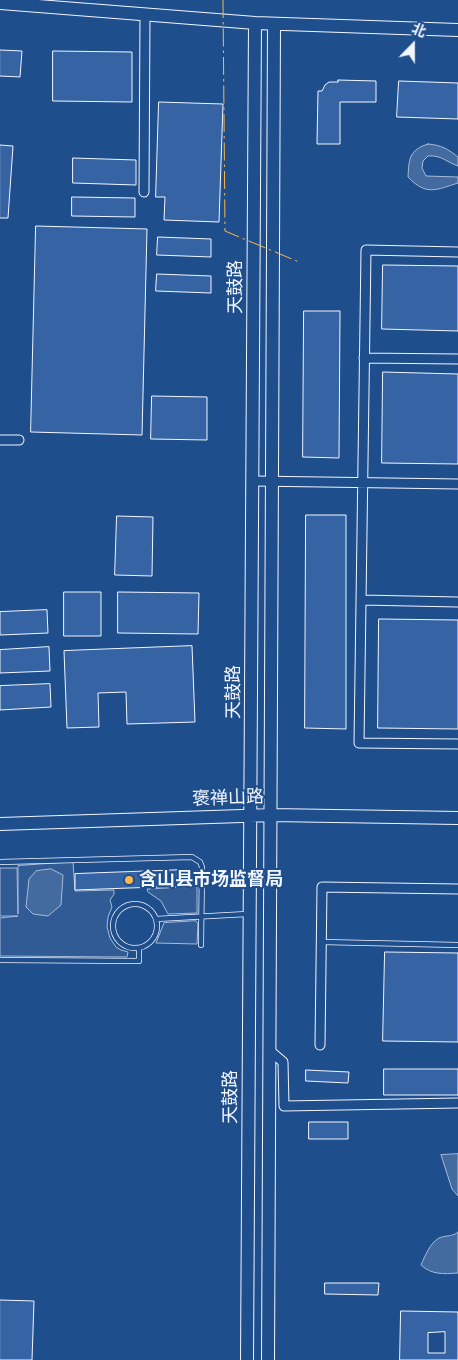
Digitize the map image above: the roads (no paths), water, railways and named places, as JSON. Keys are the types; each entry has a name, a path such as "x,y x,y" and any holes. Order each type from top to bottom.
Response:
{"main road":[{"path":"0,2 255,23 458,30"},
{"name":"天鼓路","path":"247,1360 255,23"},
{"name":"天鼓路","path":"268,1360 272,815 274,24"},
{"name":"褒禅山路","path":"0,824 251,815 458,818"}],"street":[{"path":"144,192 145,15"},
{"path":"458,252 366,250 359,743 458,744"},
{"path":"364,358 458,359"},
{"path":"0,440 20,440"},
{"path":"253,481 458,484"},
{"path":"361,600 458,602"},
{"path":"320,1045 322,887 458,889"},
{"path":"270,1050 283,1062 284,1106 458,1103"}],"lane":[{"path":"0,862 192,857 200,862 202,867 201,945"},
{"path":"140,904 153,913 156,919 156,934 152,941 146,946 139,948 131,948 118,942 112,929 115,915 126,905 140,904"},
{"path":"156,919 250,914"},
{"path":"322,942 458,945"},
{"path":"0,960 139,961 139,948"}],"place":[{"name":"含山县市场监督局","path":"129,880"}]}
